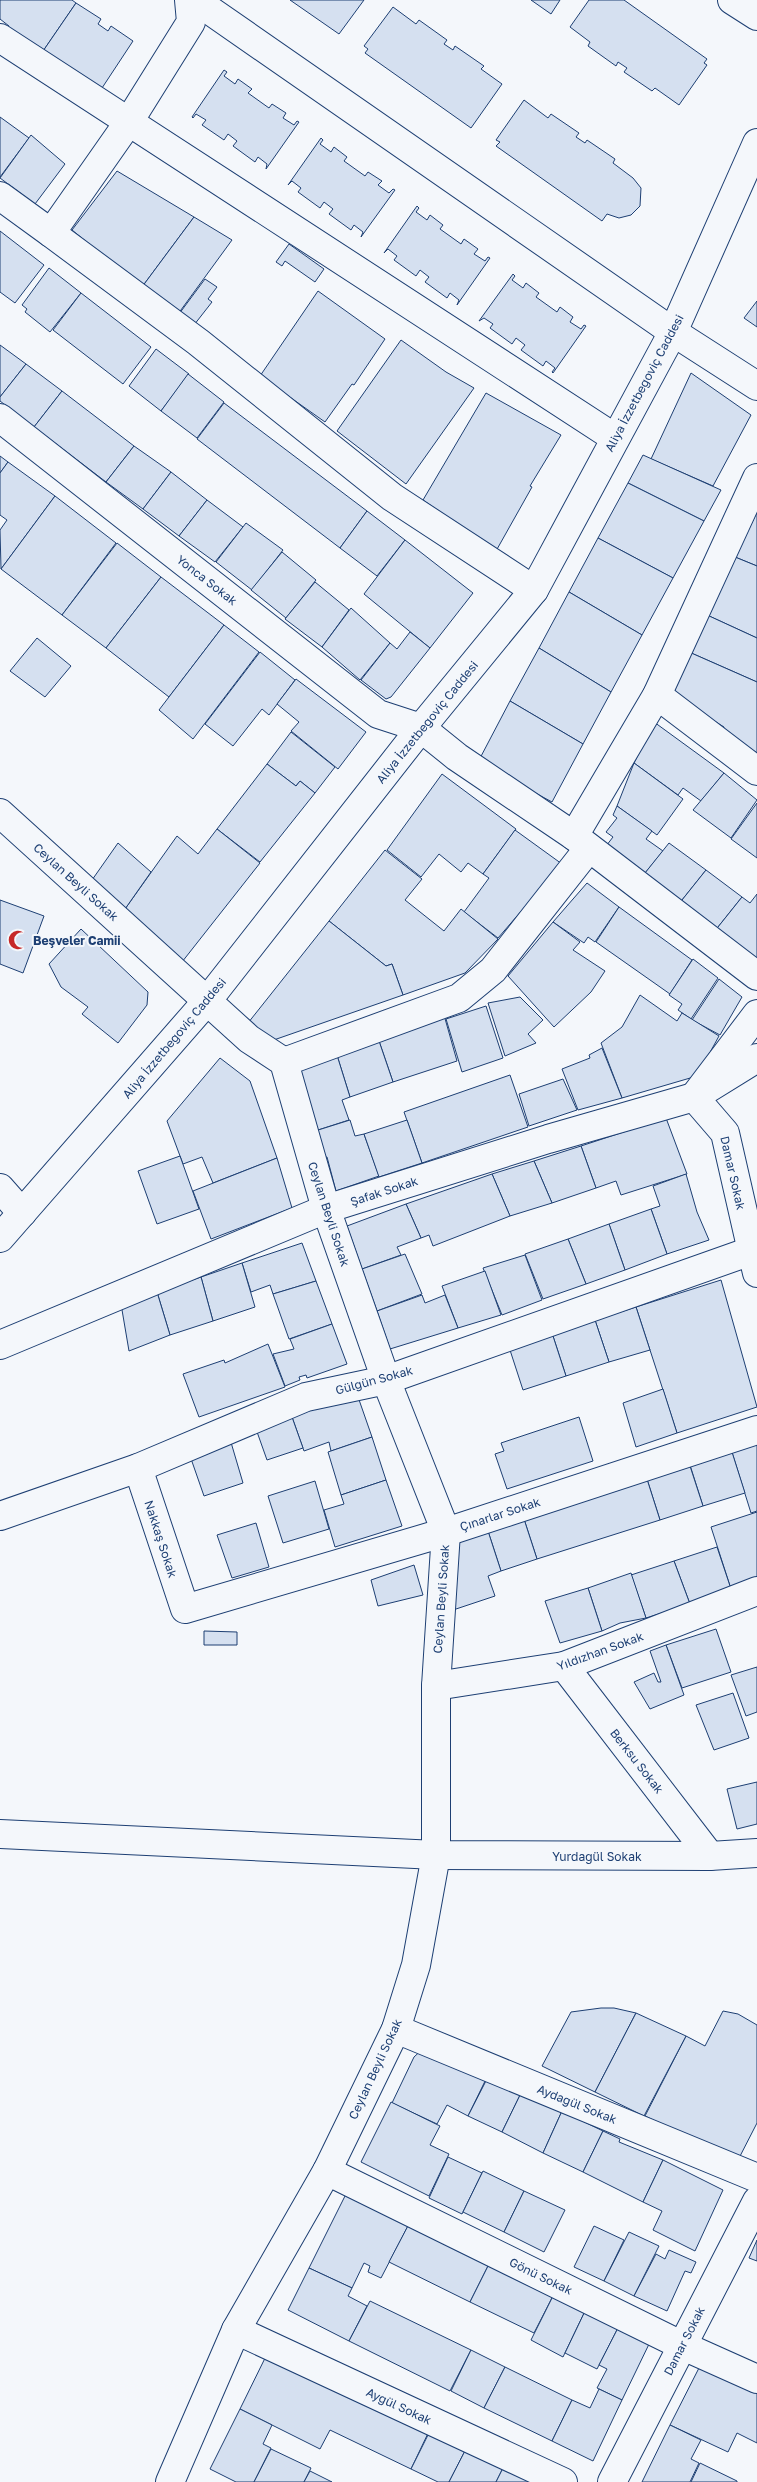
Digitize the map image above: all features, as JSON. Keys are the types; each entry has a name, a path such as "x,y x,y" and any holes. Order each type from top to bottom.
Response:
{"street":[{"path":"51,233 128,123 191,22 189,0"},
{"path":"195,0 673,332 757,386"},
{"path":"732,0 757,16"},
{"path":"0,38 128,123 616,438"},
{"name":"Aliya İzzetbegoviç Caddesi","path":"0,1238 207,1001 421,728 534,590 673,332 757,143"},
{"path":"0,196 198,342 392,498 534,590"},
{"name":"Yonca Sokak","path":"0,418 378,714 421,728"},
{"path":"284,1062 459,998 493,970 582,842 657,695 757,478"},
{"path":"657,695 757,771"},
{"path":"421,728 457,757 582,842 757,976"},
{"name":"Ceylan Beyli Sokak","path":"0,813 249,1039 284,1062 326,1209 386,1380 446,1532 436,1686 436,1855 416,1965 396,2029 327,2171 236,2330 177,2480"},
{"path":"694,1097 757,1014"},
{"name":"Şafak Sokak","path":"0,1344 326,1209 548,1139 694,1097 757,1058"},
{"name":"Damar Sokak","path":"694,1097 725,1133 754,1262"},
{"path":"0,1188 22,1213"},
{"name":"Gülgün Sokak","path":"0,1516 138,1468 306,1398 386,1380 754,1262"},
{"name":"Çınarlar Sokak","path":"184,1609 446,1532 757,1430"},
{"name":"Nakkaş Sokak","path":"138,1468 184,1609"},
{"name":"Yıldızhan Sokak","path":"436,1686 564,1666 757,1591"},
{"name":"Berksu Sokak","path":"564,1666 710,1856"},
{"name":"Yurdagül Sokak","path":"0,1834 436,1855 710,1856 757,1853"},
{"name":"Aydagül Sokak","path":"396,2029 757,2178"},
{"name":"Gönü Sokak","path":"327,2171 681,2345 757,2379"},
{"name":"Damar Sokak","path":"612,2482 681,2345 757,2201"},
{"name":"Aygül Sokak","path":"236,2330 563,2482"}],"building":[{"path":"0,0 72,0 76,3 41,54 6,31 9,26 0,19"},
{"path":"290,0 364,0 339,34"},
{"path":"531,0 560,0 551,14"},
{"path":"589,0 624,0 707,59 704,63 707,65 679,105 655,88 652,91 624,72 627,68 618,62 616,66 588,46 590,42 570,27"},
{"path":"76,3 101,19 98,24 108,31 111,26 133,41 102,88 41,54"},
{"path":"393,7 416,24 419,20 447,40 444,44 453,50 455,46 484,66 481,69 502,84 471,128 365,53 368,49 364,46"},
{"path":"224,70 227,72 224,76 235,84 238,79 252,89 248,93 269,108 272,104 286,113 283,118 294,125 297,121 299,122 266,169 267,164 258,157 255,162 233,146 237,141 228,134 224,140 202,125 206,120 196,114 192,117"},
{"path":"524,100 548,118 551,114 579,133 576,137 585,143 587,140 615,159 613,163 633,178 641,188 640,206 631,215 619,218 607,214 602,221 496,146 500,142 496,140"},
{"path":"0,117 29,138 0,177"},
{"path":"31,135 65,164 35,204 0,178"},
{"path":"321,138 323,140 320,144 331,152 334,147 347,157 344,161 365,176 368,172 382,181 378,185 389,193 393,189 395,190 361,237 363,232 354,225 351,230 329,214 333,209 324,202 320,208 298,192 301,188 292,181 288,185"},
{"path":"117,171 194,217 142,287 72,230"},
{"path":"417,206 419,208 416,212 427,220 430,215 443,225 440,229 461,244 464,239 478,249 474,254 485,261 488,257 490,258 457,305 459,300 450,293 447,298 425,282 429,277 420,270 416,276 394,260 397,256 388,249 384,253"},
{"path":"194,217 232,240 178,314 142,287"},
{"path":"0,231 44,265 15,303 0,292"},
{"path":"289,244 324,269 315,282 285,261 282,266 276,262"},
{"path":"49,268 81,293 50,332 25,312 27,309 22,305"},
{"path":"513,274 515,276 512,280 523,288 526,283 539,293 536,297 557,312 560,307 573,317 570,322 581,329 584,325 586,326 553,373 555,368 546,361 543,366 521,350 525,345 516,338 512,344 490,328 493,324 484,318 479,321"},
{"path":"205,279 217,287 208,299 212,302 194,325 179,314"},
{"path":"318,291 385,339 354,385 352,384 325,422 260,376"},
{"path":"81,293 151,347 123,384 53,330"},
{"path":"757,301 757,327 744,318"},
{"path":"401,340 446,372 474,388 406,484 337,431"},
{"path":"0,345 26,364 0,397"},
{"path":"156,349 189,374 161,411 129,386"},
{"path":"26,364 62,391 34,427 0,401 0,397"},
{"path":"691,373 751,415 713,486 651,459"},
{"path":"188,374 224,402 197,438 161,411"},
{"path":"62,391 134,446 106,482 34,427"},
{"path":"486,393 561,435 530,486 532,487 496,551 423,500"},
{"path":"224,403 367,511 340,548 197,439"},
{"path":"134,446 171,472 143,509 106,482"},
{"path":"643,455 721,490 704,521 628,483"},
{"path":"0,456 8,462 0,473"},
{"path":"8,462 55,496 1,569 0,530 7,520 0,515 0,473"},
{"path":"171,472 207,500 179,536 143,509"},
{"path":"628,483 704,521 673,578 598,538"},
{"path":"55,496 116,543 62,615 1,569"},
{"path":"207,500 243,527 215,562 179,536"},
{"path":"367,511 405,540 377,576 340,548"},
{"path":"757,512 757,566 735,557"},
{"path":"246,523 283,550 252,590 216,562"},
{"path":"598,538 673,578 642,635 569,592"},
{"path":"405,540 473,593 430,648 364,594"},
{"path":"117,543 161,577 106,648 62,615"},
{"path":"282,552 316,580 286,618 251,590"},
{"path":"735,557 757,566 757,638 707,615"},
{"path":"161,577 224,625 169,697 106,648"},
{"path":"315,582 349,610 322,647 285,619"},
{"path":"569,592 642,635 611,692 539,648"},
{"path":"351,608 390,643 360,680 322,647"},
{"path":"707,615 757,638 757,682 689,652"},
{"path":"224,625 259,652 193,739 159,710"},
{"path":"410,632 430,648 391,697 386,699 361,680 390,643 397,649"},
{"path":"37,638 71,666 45,697 10,671"},
{"path":"539,648 611,692 583,744 510,701"},
{"path":"260,652 295,680 269,715 262,709 233,746 205,724"},
{"path":"689,652 757,682 757,753 723,731 724,727 669,693"},
{"path":"296,679 366,732 338,769 291,731 299,722 277,704"},
{"path":"510,701 583,744 552,802 478,762"},
{"path":"654,722 724,773 701,801 683,788 678,795 634,763"},
{"path":"291,732 335,767 315,793 300,781 296,786 267,764"},
{"path":"634,763 683,799 657,835 617,806"},
{"path":"267,764 296,786 300,781 315,793 260,862 217,829"},
{"path":"724,773 757,800 731,838 693,810"},
{"path":"442,774 516,829 483,874 468,863 461,872 439,854 421,877 387,850"},
{"path":"757,803 757,858 731,839"},
{"path":"617,806 652,831 646,839 663,851 641,878 603,850 613,837 606,832 617,818 613,815"},
{"path":"217,829 260,863 182,962 125,909 177,836 198,854"},
{"path":"515,830 562,864 498,938 464,912 489,878 483,874"},
{"path":"118,843 151,872 125,909 92,880"},
{"path":"669,843 706,870 678,905 641,878"},
{"path":"385,850 422,879 405,900 444,931 461,909 498,939 465,973 403,995 392,964 386,966 329,921"},
{"path":"706,870 742,897 714,932 678,905"},
{"path":"587,883 619,907 595,942 588,937 584,943 553,922"},
{"path":"757,894 757,963 714,932 742,897 750,903"},
{"name":"Beşveler Camii","path":"0,900 44,916 23,973 0,964"},
{"path":"619,907 692,960 670,994 596,942"},
{"path":"329,921 386,966 392,964 403,995 268,1042 248,1023"},
{"path":"553,922 580,942 573,950 605,971 591,992 554,1027 508,976"},
{"path":"81,929 148,992 147,1005 118,1043 82,1014 88,1007 61,987 49,964"},
{"path":"693,959 718,978 691,1019 678,1010 682,1004 669,995"},
{"path":"719,979 742,997 720,1035 692,1020"},
{"path":"640,995 677,1021 682,1013 719,1036 697,1076 622,1098 601,1043 622,1027"},
{"path":"520,997 543,1020 528,1034 536,1043 505,1056 488,1003"},
{"path":"486,1006 503,1058 462,1072 446,1019"},
{"path":"444,1015 457,1061 393,1082 378,1038"},
{"path":"378,1038 393,1082 350,1097 336,1052"},
{"path":"602,1048 622,1098 578,1110 562,1069 590,1058 589,1055"},
{"path":"336,1052 350,1097 342,1100 349,1120 315,1131 292,1067"},
{"path":"220,1058 250,1081 277,1158 213,1183 202,1157 183,1164 167,1121"},
{"path":"510,1075 528,1127 422,1163 404,1112"},
{"path":"563,1079 577,1110 529,1126 519,1094"},
{"path":"666,1118 687,1174 621,1195 616,1181 596,1188 581,1146"},
{"path":"350,1120 355,1136 364,1134 379,1176 336,1191 327,1157 324,1157 315,1131"},
{"path":"407,1120 422,1163 379,1177 364,1134"},
{"path":"581,1146 596,1188 552,1203 534,1161"},
{"path":"180,1156 199,1209 157,1224 138,1171"},
{"path":"277,1158 292,1208 211,1239 193,1191"},
{"path":"534,1161 552,1203 510,1216 492,1174"},
{"path":"492,1174 510,1216 433,1246 429,1235 421,1238 406,1204"},
{"path":"686,1174 697,1212 709,1240 667,1254 651,1209 660,1206 653,1186"},
{"path":"406,1204 421,1238 397,1247 401,1255 362,1269 347,1226"},
{"path":"651,1209 667,1254 625,1270 609,1224"},
{"path":"609,1224 625,1270 586,1284 568,1239"},
{"path":"568,1239 586,1284 543,1299 525,1254"},
{"path":"302,1243 316,1281 273,1294 270,1285 251,1292 242,1263"},
{"path":"405,1254 422,1294 377,1311 362,1269"},
{"path":"525,1255 542,1300 502,1315 483,1268"},
{"path":"242,1263 255,1307 213,1321 201,1277"},
{"path":"485,1271 501,1315 458,1328 442,1286"},
{"path":"201,1277 213,1321 170,1335 157,1292"},
{"path":"721,1280 757,1407 677,1433 636,1307"},
{"path":"316,1281 332,1324 289,1339 273,1294"},
{"path":"157,1292 170,1335 129,1351 121,1304"},
{"path":"422,1295 425,1303 445,1295 458,1328 390,1349 377,1311"},
{"path":"636,1307 650,1350 609,1362 595,1320"},
{"path":"595,1320 609,1362 566,1376 552,1333"},
{"path":"332,1324 347,1364 307,1378 306,1375 299,1377 300,1380 285,1386 273,1354 294,1349 290,1339"},
{"path":"552,1333 566,1376 523,1390 509,1347"},
{"path":"268,1344 285,1387 199,1417 183,1374 224,1360 225,1363"},
{"path":"663,1389 677,1433 636,1447 623,1403"},
{"path":"357,1394 372,1437 331,1451 329,1442 304,1451 292,1417"},
{"path":"292,1417 303,1448 267,1460 256,1429"},
{"path":"579,1417 593,1461 507,1489 495,1454 504,1451 501,1443"},
{"path":"372,1437 386,1480 341,1495 328,1452"},
{"path":"230,1439 243,1483 204,1496 189,1453"},
{"path":"757,1441 757,1511 751,1513 731,1449"},
{"path":"731,1449 745,1493 703,1506 689,1462"},
{"path":"689,1463 703,1506 660,1520 646,1476"},
{"path":"646,1476 660,1520 537,1559 523,1516"},
{"path":"386,1480 402,1526 335,1547 324,1510 344,1504 341,1495"},
{"path":"315,1481 329,1529 283,1543 268,1496"},
{"path":"757,1512 757,1584 732,1592 711,1527"},
{"path":"523,1516 537,1559 501,1571 487,1528"},
{"path":"256,1523 269,1567 232,1578 217,1535"},
{"path":"487,1528 501,1571 488,1576 495,1596 453,1610 452,1540"},
{"path":"717,1547 732,1592 690,1604 674,1561"},
{"path":"674,1561 690,1604 646,1618 631,1575"},
{"path":"414,1565 423,1595 378,1606 371,1580"},
{"path":"631,1573 646,1618 620,1623 602,1631 588,1588"},
{"path":"588,1588 602,1631 560,1643 545,1601"},
{"path":"716,1629 731,1672 682,1688 666,1645"},
{"path":"204,1631 237,1632 237,1645 204,1645"},
{"path":"666,1645 684,1695 650,1709 634,1682 654,1673 658,1682 661,1682 650,1651"},
{"path":"757,1667 757,1712 746,1716 731,1675"},
{"path":"733,1693 749,1738 714,1750 696,1705"},
{"path":"757,1782 757,1824 737,1829 727,1789"},
{"path":"614,2008 636,2013 595,2092 542,2066 571,2012"},
{"path":"723,2011 738,2014 757,2025 757,2123 737,2162 645,2116 686,2036 705,2046"},
{"path":"636,2013 686,2036 644,2116 595,2092"},
{"path":"427,2045 488,2075 468,2116 447,2105 437,2124 392,2103 414,2057"},
{"path":"489,2075 522,2091 502,2132 468,2116"},
{"path":"522,2091 562,2111 543,2153 502,2132"},
{"path":"391,2102 440,2126 430,2145 449,2154 429,2196 361,2162"},
{"path":"562,2111 603,2131 583,2172 543,2153"},
{"path":"603,2131 620,2139 619,2142 663,2160 643,2202 583,2172"},
{"path":"448,2157 482,2173 462,2214 429,2198"},
{"path":"663,2160 723,2190 695,2251 653,2230 662,2211 643,2202"},
{"path":"483,2171 524,2191 504,2232 463,2212"},
{"path":"524,2191 565,2210 544,2252 504,2232"},
{"path":"347,2192 410,2222 381,2278 368,2272 370,2266 364,2263 352,2288 309,2268"},
{"path":"410,2222 491,2260 470,2302 389,2262"},
{"path":"594,2226 624,2240 604,2281 574,2267"},
{"path":"629,2232 659,2246 634,2296 604,2281"},
{"path":"757,2240 757,2261 749,2258"},
{"path":"669,2250 696,2262 691,2273 685,2271 667,2311 634,2296 656,2254 665,2259"},
{"path":"491,2260 555,2292 534,2333 470,2302"},
{"path":"309,2268 352,2288 348,2296 367,2306 349,2341 288,2310"},
{"path":"555,2292 587,2307 563,2357 531,2340"},
{"path":"370,2301 471,2350 450,2391 349,2341"},
{"path":"587,2307 620,2324 597,2369 565,2353"},
{"path":"620,2324 651,2340 622,2400 597,2388 607,2369 599,2365"},
{"path":"270,2348 431,2427 411,2469 330,2430 320,2449 240,2409"},
{"path":"471,2350 505,2367 484,2408 451,2391"},
{"path":"701,2364 757,2391 757,2443 737,2433 728,2452 670,2425"},
{"path":"505,2367 572,2400 552,2441 484,2408"},
{"path":"599,2389 622,2400 593,2461 552,2441 572,2400 590,2408"},
{"path":"240,2409 272,2425 263,2444 271,2448 254,2482 236,2482 210,2469"},
{"path":"670,2425 701,2440 691,2459 699,2463 690,2482 642,2482"},
{"path":"432,2427 468,2445 449,2482 438,2482 411,2469"},
{"path":"468,2445 505,2464 496,2482 449,2482"},
{"path":"271,2449 311,2468 304,2482 254,2482"},
{"path":"700,2463 737,2481 737,2482 691,2482"},
{"path":"505,2464 538,2482 496,2482"},
{"path":"310,2471 332,2482 304,2482"}],"place":[{"name":"Beşveler Camii","path":"18,940"}]}
